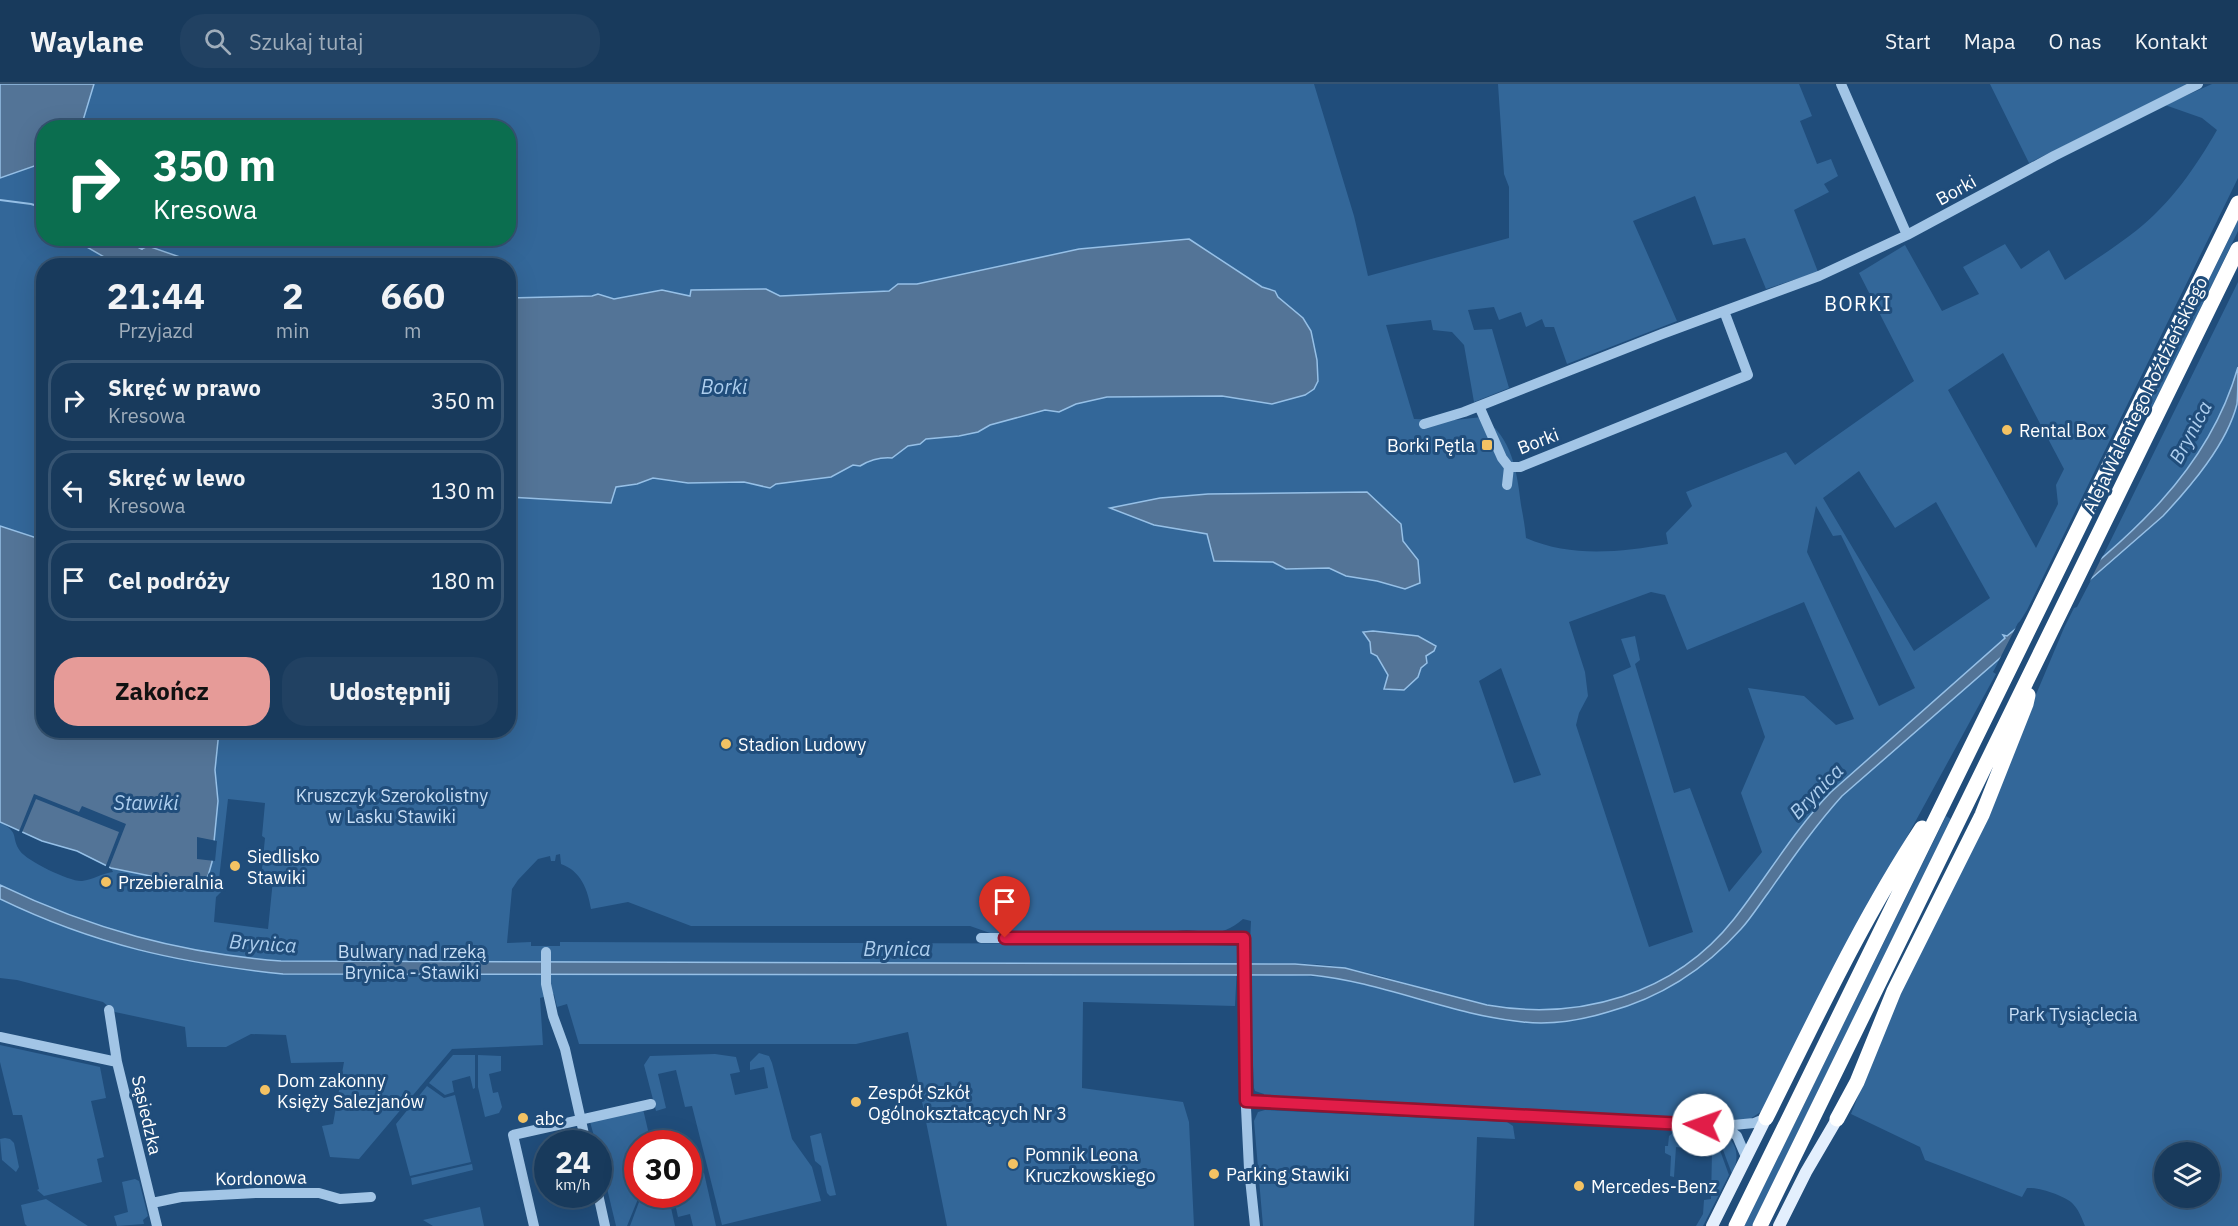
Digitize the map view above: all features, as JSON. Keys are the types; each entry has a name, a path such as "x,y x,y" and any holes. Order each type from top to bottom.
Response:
{"highway":[{"name":"Aleja Walentego Roździeńskiego","path":"1956,778 2238,203"},
{"name":"Aleja Walentego Roździeńskiego","path":"1760,1226 2238,249"},
{"path":"1838,1119 1857,1082 1914,950 1982,815 2026,705 2032,670"},
{"path":"1766,1118 1823,1004 1902,859 1956,778"},
{"path":"1736,1226 1956,778"}],"main road":[{"path":"1712,1226 1766,1118"},
{"path":"1779,1226 1806,1172 1838,1119"}],"street":[{"path":"1841,84 1907,235"},
{"name":"Borki","path":"1424,424 1479,406 1724,310 1819,276 1907,235 2054,156 2198,84"},
{"name":"Borki","path":"1509,467 1520,467 1748,375 1724,310"},
{"path":"1479,406 1502,458 1509,467 1507,485"},
{"path":"981,938 1244,938 1246,1101 1255,1226"},
{"path":"546,952 546,984 553,1016 565,1049 583,1130"},
{"name":"Sąsiedzka","path":"109,1010 117,1062 157,1226"},
{"path":"0,1037 117,1062"},
{"path":"1246,1101 1723,1126 1754,1123 1766,1118"},
{"path":"534,1226 513,1136 651,1104"},
{"path":"1723,1126 1737,1136 1746,1157"},
{"name":"Kordonowa","path":"152,1203 181,1197 256,1193 319,1193 340,1199 371,1197"},
{"path":"601,1208 605,1226"}],"green space":[{"path":"0,84 1314,84 1354,216 1368,276 1509,238 1509,187 1504,174 1498,84 1799,84 1812,116 1800,121 1817,164 1831,159 1838,176 1824,184 1829,192 1794,210 1818,272 1766,289 1745,238 1713,245 1695,196 1633,221 1677,321 1567,364 1554,327 1545,327 1542,319 1526,327 1521,312 1499,320 1494,307 1468,310 1474,330 1492,329 1509,388 1474,402 1464,345 1452,332 1433,330 1431,320 1386,325 1414,419 1455,420 1482,417 1500,434 1515,467 1526,538 1561,548 1596,552 1668,544 1666,533 1692,506 1686,492 1786,452 1795,465 1914,381 1859,273 1905,245 1942,311 1979,294 1963,267 2005,244 2021,269 2049,250 2065,280 2149,220 2191,171 2217,130 2202,118 2165,105 2212,84 2238,84 2238,178 2027,610 2014,631 1831,792 1800,829 1745,906 1713,942 1691,961 1641,989 1586,1006 1557,1010 1499,1007 1345,968 1309,964 1249,963 1251,921 1243,919 1222,931 1180,930 1169,933 990,933 970,926 691,926 628,902 591,909 582,882 574,871 561,864 560,854 556,855 555,861 551,861 550,856 538,859 512,889 507,943 531,942 531,946 560,946 560,942 1238,946 1235,1006 1083,1002 1082,1088 1183,1102 1189,1122 1194,1226 947,1226 908,1032 856,1044 579,1044 567,1004 557,1007 554,994 540,998 543,1045 452,1049 359,1159 330,1157 322,1126 333,1124 344,1062 291,1063 286,1035 251,1034 226,1047 187,1047 185,1027 115,1012 103,1002 17,980 0,978 0,822 11,829 17,846 24,855 68,878 82,881 113,872 111,868 185,883 200,883 208,876 218,801 215,770 218,738 516,738 516,258 36,258 36,538 0,526","holes":["2003,353 2064,469 2056,485 2058,504 2036,548 1948,390","1859,471 1895,528 1936,502 1990,598 1914,651 1823,498","1816,506 1833,536 1841,535 1915,688 1879,706 1807,552","1651,592 1665,595 1687,650 1804,602 1854,719 1836,725 1804,696 1748,688 1765,737 1741,793 1762,852 1729,892 1690,788 1674,793 1635,664 1640,660 1635,636 1621,639 1631,667 1613,675 1693,932 1649,947 1576,725 1579,713 1588,696 1585,672 1569,622","1501,668 1541,775 1514,783 1479,681","228,799 265,803 262,836 265,838 261,878 273,880 268,929 214,922 216,897 222,891 218,888"]},
{"path":"1990,84 2189,84 2029,163"},
{"path":"2238,220 2238,231 2151,411 2146,409"},
{"path":"2238,282 2238,365 2235,381 2214,427 2188,469 2156,507 2102,558"},
{"name":"Park Tysiąclecia","path":"2238,402 2238,1226 2085,1226 2075,1206 2064,1198 2032,1188 2027,1188 2022,1197 1925,1160 1920,1147 1851,1114 1892,1010 1982,823 2074,608 2077,607 2091,580 2163,516 2194,482 2222,438"},
{"path":"2001,657 1993,672 1996,674 1838,963 1762,1111 1750,1119 1739,1122 1424,1103 1264,1097 1264,1094 1255,1091 1249,976 1291,975 1340,978 1441,1005 1524,1022 1558,1021 1595,1016 1642,1001 1685,978 1724,947 1743,927 1815,828 1842,796"},
{"path":"1946,816 1951,819 1752,1226 1744,1226"},
{"path":"0,1045 100,1067 106,1098 91,1101 104,1157 97,1159 102,1182 44,1196 37,1190 39,1189 22,1115 13,1115 0,1062"},
{"path":"759,1053 769,1056 792,1139 812,1167 821,1201 722,1225 702,1146 702,1130 698,1130 692,1106 685,1107 676,1070 658,1074 666,1108 656,1111 644,1065 650,1056 715,1054 736,1057 740,1072 730,1074 735,1095 768,1088 764,1067 750,1070 750,1062"},
{"path":"453,1055 475,1055 475,1088 473,1089 470,1076 452,1081 454,1092 445,1095 429,1083"},
{"path":"478,1055 501,1056 501,1071 489,1074 493,1093 498,1092 502,1107 499,1113 485,1117 478,1087"},
{"path":"427,1086 444,1098 455,1095 471,1162 410,1176 396,1124"},
{"path":"643,1109 648,1130 624,1130 624,1208 634,1208 627,1226 616,1226 612,1208 612,1130 592,1130 590,1122"},
{"path":"1265,1110 1507,1122 1513,1126 1515,1139 1477,1137 1474,1226 1263,1226 1254,1121 1258,1112"},
{"path":"1716,1131 1729,1138 1735,1148 1736,1160 1732,1174"},
{"path":"1674,1132 1714,1134 1729,1175 1703,1226 1696,1226 1703,1214 1704,1200 1711,1199 1712,1152 1676,1147 1674,1177 1670,1176 1671,1156 1665,1153 1665,1146 1668,1146 1669,1136"},
{"path":"821,1133 836,1195 830,1196 827,1193 821,1166 815,1161 810,1136"},
{"path":"5,1138 14,1143 19,1167 16,1172 2,1160 0,1139"},
{"path":"472,1164 473,1170 412,1185 411,1178"},
{"path":"702,1172 716,1226 693,1226 690,1214 678,1217 676,1208 702,1208"},
{"path":"135,1179 139,1181 148,1216 143,1220 144,1224 117,1226 114,1216 128,1212 122,1182"},
{"path":"46,1199 88,1226 27,1226 21,1205"},
{"path":"480,1207 484,1226 433,1226 423,1220"},
{"path":"637,1208 671,1208 675,1226 630,1226"}],"water":[{"path":"0,84 94,84 83,120 36,120 36,165 0,178"},
{"name":"Borki","path":"1189,239 1262,287 1275,291 1278,297 1303,318 1311,331 1317,360 1318,381 1314,389 1305,395 1272,404 1222,396 1107,397 1076,404 1059,412 1045,410 990,425 978,432 926,439 920,444 908,446 892,458 875,459 860,466 853,465 831,477 776,484 770,488 744,482 688,483 653,478 637,484 616,487 611,503 516,497 516,298 598,294 614,299 662,290 690,296 691,290 766,289 780,296 889,291 898,284 917,284 1079,249"},
{"path":"85,246 136,246 142,249 148,246 183,258 106,258"},
{"path":"2238,367 2237,404 2225,434 2207,464 2163,516 1842,796 1822,819 1745,925 1712,957 1681,980 1646,999 1588,1017 1544,1023 1496,1018 1364,984 1311,975 283,974 208,964 138,950 70,929 0,899 0,885 68,914 137,936 207,952 281,961 1295,964 1345,968 1487,1005 1522,1009 1556,1009 1590,1005 1654,984 1683,967 1710,945 1734,919 1793,838 1831,792 2005,638 2003,635 2007,636 2078,578 2145,518 2174,486 2200,450 2222,411"},
{"path":"1367,492 1401,524 1403,541 1418,560 1420,583 1405,589 1346,576 1329,568 1286,569 1273,562 1214,561 1207,534 1154,525 1110,508 1160,498 1208,494"},
{"name":"Stawiki","path":"0,526 36,538 36,738 218,738 215,770 218,801 212,862 208,876 200,883 185,883 111,868 77,851 42,841 0,822"},
{"path":"1363,632 1418,636 1436,646 1434,651 1426,656 1427,663 1421,668 1418,677 1404,690 1384,689 1388,675 1377,656 1371,653 1370,642"}],"pier":[{"path":"2105,551 2087,587 1997,664 2018,623"},
{"path":"34,794 79,812 82,806 126,824 108,870 105,868 119,832 36,799 21,835 18,834"},
{"path":"197,837 217,841 215,861 197,859"}],"waterway":[{"path":"0,200 36,206"},
{"path":"136,246 142,249"}],"place":[{"name":"Rental Box","path":"2007,430"},
{"name":"Borki Pętla","path":"1487,445"},
{"name":"Stadion Ludowy","path":"726,744"},
{"name":"Siedlisko Stawiki","path":"235,866"},
{"name":"Przebieralnia","path":"106,882"},
{"name":"Dom zakonny Księży Salezjanów","path":"265,1090"},
{"name":"Zespół Szkół Ogólnokształcących Nr 3","path":"856,1102"},
{"name":"abc","path":"523,1118"},
{"name":"Pomnik Leona Kruczkowskiego","path":"1013,1164"},
{"name":"Parking Stawiki","path":"1214,1174"},
{"name":"Mercedes-Benz","path":"1579,1186"}],"district":[{"name":"BORKI","path":"1858,303"}],"route":[{"path":"1005,938 1244,938 1246,1101 1703,1125"}],"water label":[{"name":"Brynica","path":"2190,432"},
{"name":"Brynica","path":"1816,791"},
{"name":"Brynica","path":"263,943"},
{"name":"Brynica","path":"897,948"}],"park label":[{"name":"Kruszczyk Szerokolistny w Lasku Stawiki","path":"392,805"},
{"name":"Bulwary nad rzeką Brynica - Stawiki","path":"412,961"}]}
